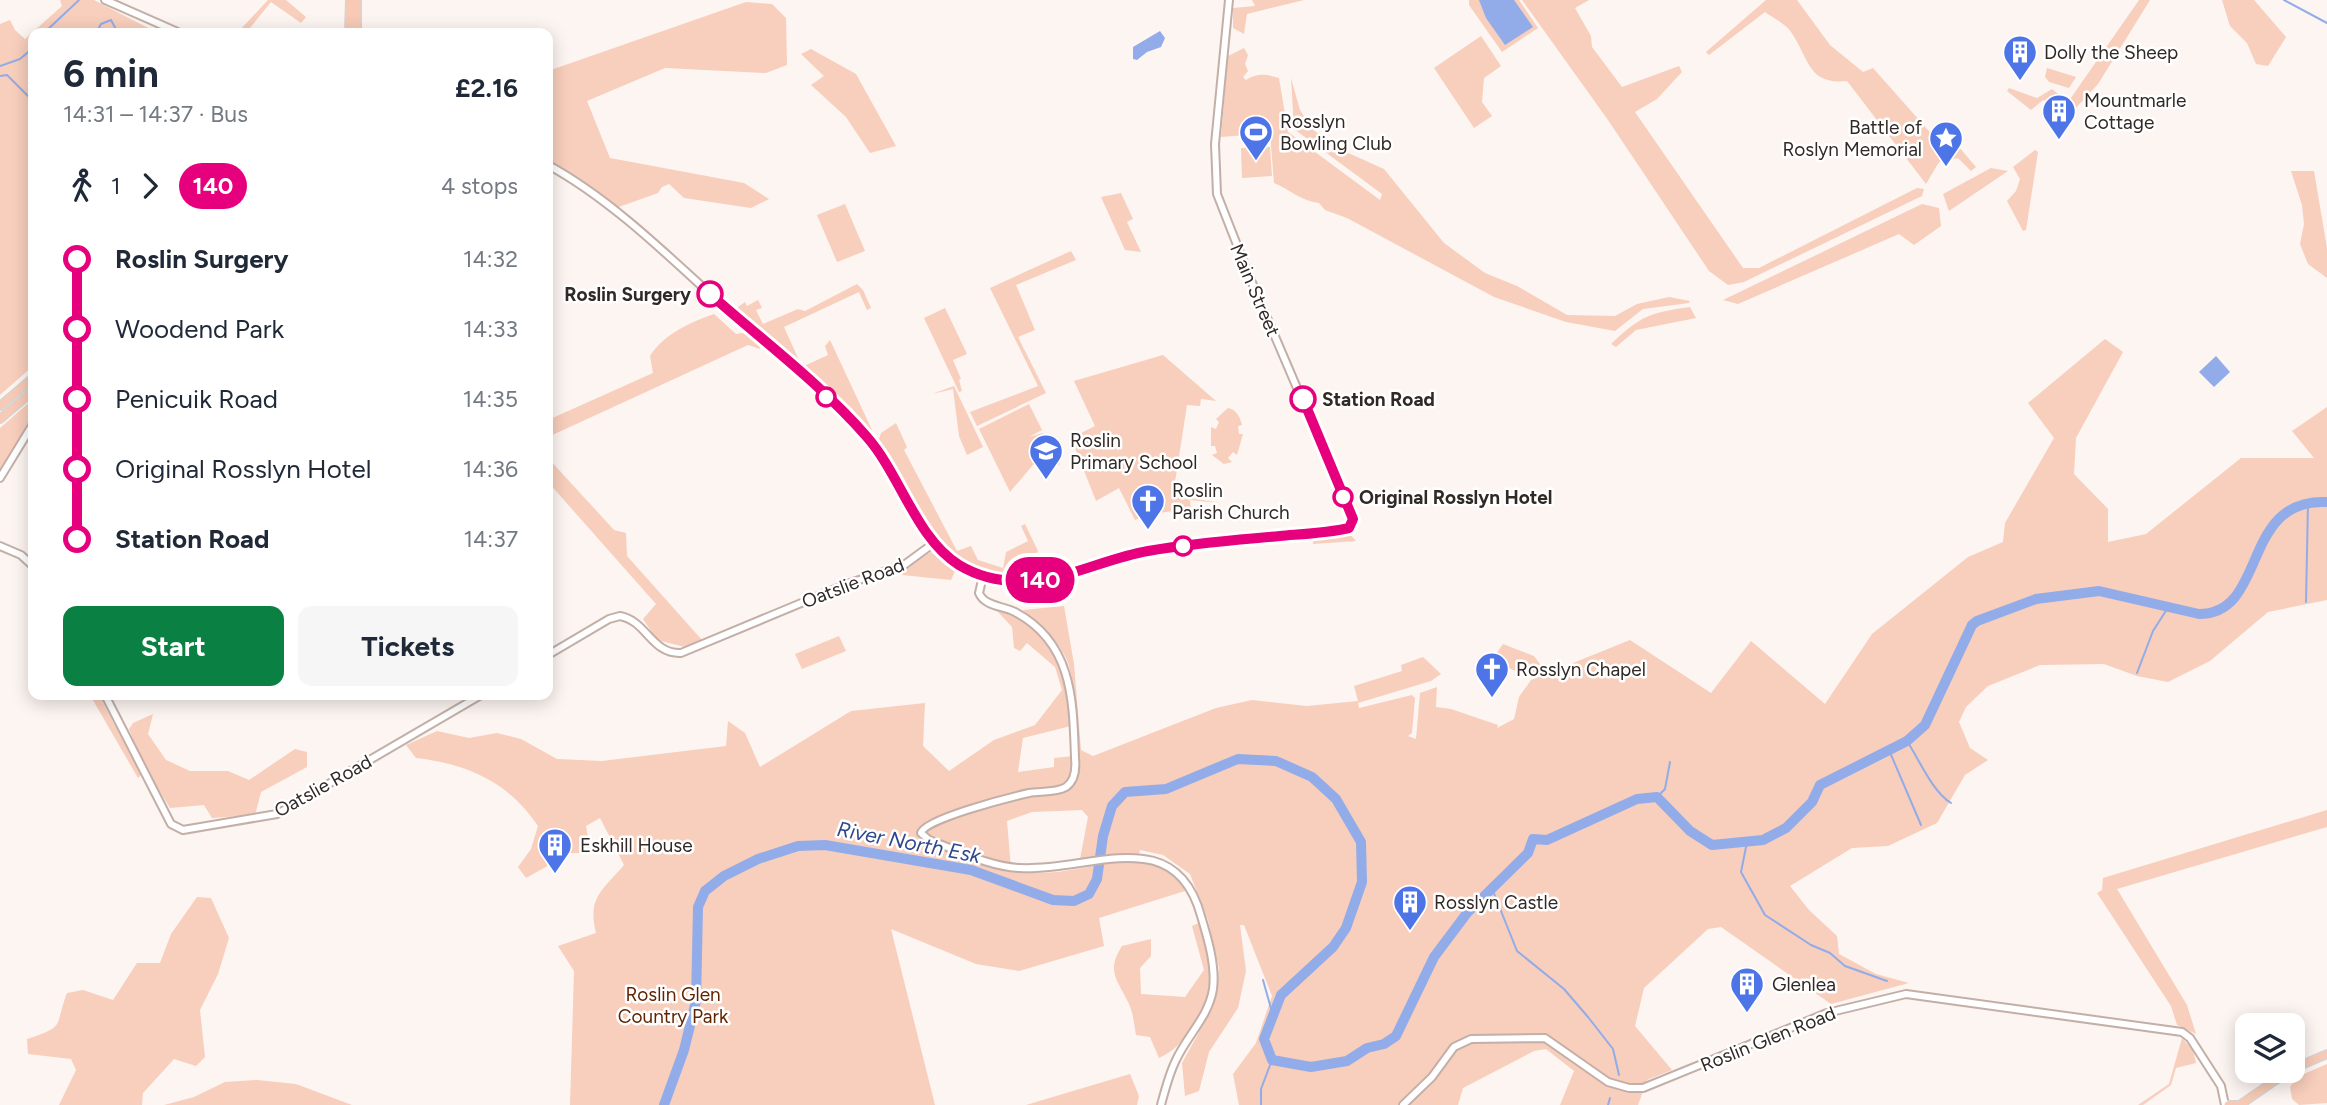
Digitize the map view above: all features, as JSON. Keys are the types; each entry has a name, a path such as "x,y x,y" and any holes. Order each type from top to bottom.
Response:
{"main road":[{"path":"105,0 169,28"},
{"path":"349,28 350,0"},
{"path":"357,0 357,28"},
{"name":"Main Street","path":"983,576 1012,581 1039,580 1077,572 1111,559 1146,551 1346,529 1352,525 1353,519 1217,194 1215,144 1229,0"},
{"path":"553,168 610,208 839,408 869,439 903,488 934,543 957,563 983,576 979,593 983,600 1026,619 1055,649 1066,667 1075,753 1074,776 1066,787 975,808 926,825 921,833 929,841 1015,868 1036,869 1116,858 1156,861 1182,876 1196,898 1214,970 1210,1000 1176,1059 1161,1105"},
{"path":"0,406 28,382"},
{"path":"0,419 28,395"},
{"path":"0,478 28,432"},
{"name":"Oatslie Road","path":"553,652 609,619 620,616 639,625 656,646 668,653 681,653 847,584 904,565 934,543"},
{"path":"0,546 21,555 28,561"},
{"name":"Oatslie Road","path":"108,700 171,824 183,830 261,818 288,808 472,700"},
{"name":"Roslin Glen Road","path":"1403,1105 1432,1077 1448,1052 1471,1039 1545,1038 1608,1082 1629,1088 1643,1088 1827,1013 1906,994 2182,1032 2190,1038 2225,1096 2234,1104"},
{"path":"2305,1064 2327,1054"},
{"path":"2234,1104 2249,1101 2270,1083"},
{"path":"2255,1105 2261,1089"}],"green space":[{"path":"60,0 94,0 148,28 37,28 62,6"},
{"path":"268,0 286,0 306,17 301,23 271,2 250,28 242,28"},
{"path":"1252,0 1304,0 1247,14 1244,34 1233,28 1233,8 1255,6"},
{"path":"1469,0 1519,0 1538,28 1502,52 1469,5"},
{"path":"1522,0 1589,0 1575,8 1591,36 1592,47 1622,87 1679,66 1682,72 1657,99 1635,112 1743,268 1759,268 1917,188 1924,189 1922,196 1744,282 1728,285 1709,271 1608,120"},
{"path":"1766,0 1797,0 1830,45 1863,72 1873,68 1943,147 1958,146 1976,167 1971,171 1958,158 1939,162 1926,184 1847,81 1824,79 1817,75 1789,29 1765,12 1709,55 1706,52"},
{"path":"2139,0 2150,0 2098,84 2061,124 2057,118"},
{"path":"2222,0 2254,0 2286,37 2268,66 2256,64 2247,43 2230,26"},
{"path":"746,2 772,4 786,18 787,65 766,73 665,68 587,101 610,158 744,183 769,199 751,208 684,198 669,184 662,187 658,193 616,208 553,163 553,69"},
{"path":"10,20 15,30 25,39 28,36 28,370 0,395 0,24"},
{"path":"1481,36 1501,66 1484,78 1482,102 1492,116 1474,128 1434,68"},
{"path":"1244,48 1248,55 1245,64 1248,71 1243,77 1246,80 1262,75 1279,78 1288,132 1380,200 1382,194 1294,129 1291,78 1300,110 1311,128 1337,148 1384,169 1444,243 1485,273 1517,286 1567,315 1615,316 1637,304 1669,297 1690,301 1689,303 1643,309 1615,331 1566,322 1494,297 1347,218 1325,210 1319,203 1301,198 1274,183 1270,133 1221,137 1228,56"},
{"path":"811,49 856,74 896,146 870,153 846,117 811,85 824,76 801,54"},
{"path":"2047,68 2076,77 2069,88 2049,82 2045,77"},
{"path":"2009,88 2037,98 2052,89 2063,98 2058,105 2043,100 2031,110 2007,91"},
{"name":"Rosslyn Bowling Club","path":"1270,147 1272,176 1242,178 1241,148"},
{"path":"2035,150 2038,152 2026,230 2023,231 2007,201 2016,191 2020,179 2013,167"},
{"path":"1991,168 2008,171 1949,211 1943,194"},
{"path":"2291,171 2314,171 2327,248 2327,278 2308,264 2300,244 2304,224 2302,205"},
{"path":"1121,193 1133,219 1127,222 1141,252 1125,250 1101,197"},
{"path":"845,204 865,251 837,262 817,215"},
{"path":"1922,204 1939,208 1941,226 1914,245 1899,234 1738,304 1723,300"},
{"path":"1071,251 1076,260 1016,285 1035,330 1018,337 1046,393 977,426 970,412 1038,386 990,288"},
{"path":"857,284 863,290 871,308 867,310 859,292 784,327 802,367 828,355 825,346 830,340 872,430 850,407 806,371 734,310 745,302 747,306 758,300 762,308 756,310 763,324 798,309 805,311"},
{"path":"1690,307 1696,318 1636,330 1616,347 1611,344 1647,317"},
{"path":"945,308 967,354 953,360 961,379 962,391 959,392 924,318"},
{"path":"714,314 736,334 743,333 759,343 760,349 748,345 553,435 553,418 653,373 650,356 662,341 686,325"},
{"name":"Roslin Glen Country Park","path":"2105,339 2123,352 2076,438 2074,474 2108,509 2108,542 2146,534 2241,458 2314,458 2292,431 2327,407 2327,600 2268,612 2210,661 2168,682 2137,676 2104,664 2040,665 1988,686 1966,707 1959,722 1970,748 1988,760 1965,775 1937,823 1888,846 1852,848 1790,886 1809,910 1837,936 1839,954 1876,974 1909,983 1831,1004 1721,927 1708,929 1644,988 1635,1026 1672,1070 1647,1080 1638,1105 1560,1105 1574,1071 1546,1049 1534,1051 1463,1088 1458,1105 1239,1105 1233,1074 1256,1043 1272,996 1244,925 1240,925 1246,971 1238,1008 1209,1052 1199,1091 1185,1096 1182,1063 1213,1007 1219,968 1208,920 1190,874 1163,855 1140,850 1138,860 1166,870 1188,890 1099,918 1104,946 1019,971 976,964 891,929 935,1105 570,1105 574,971 558,946 596,933 595,902 624,865 600,818 586,826 591,853 571,853 526,878 518,867 531,849 538,826 527,811 500,787 485,778 452,765 416,758 406,745 437,731 469,738 497,733 521,739 557,759 602,761 726,746 728,721 745,733 760,767 851,711 925,703 923,746 949,771 994,740 1035,725 1062,690 1055,667 1027,643 1020,651 1014,648 1012,627 997,611 1022,621 1045,643 1059,664 1068,698 1071,726 1023,738 1018,772 1054,767 1054,758 1073,756 1071,775 1065,785 1006,796 1006,801 1072,784 1076,775 1078,722 1070,668 1058,644 1023,610 1064,606 1074,664 1081,750 1093,756 1216,708 1252,700 1307,706 1358,701 1354,686 1402,671 1401,665 1423,657 1441,674 1431,681 1358,703 1359,708 1412,695 1415,698 1412,733 1408,736 1416,739 1420,693 1437,687 1436,707 1451,709 1498,725 1497,728 1514,719 1519,697 1531,680 1630,640 1711,693 1751,641 1825,704 1872,634 1968,557 2003,542 2005,523 2054,438 2028,403","holes":["1082,810 1088,817 1080,859 1115,854 1117,862 1037,873 1011,869 1007,821 1032,812"]},
{"path":"1163,355 1216,401 1201,399 1200,406 1187,405 1173,495 1220,503 1190,500 1191,509 1149,514 1135,520 1119,488 1096,501 1071,438 1095,426 1074,381"},
{"path":"954,386 983,447 967,455 959,436 953,389 932,394"},
{"path":"28,403 28,427 0,473 0,428"},
{"path":"1029,404 1042,430 1029,437 1043,433 1060,464 1049,470 1037,460 1010,492 979,429"},
{"path":"1228,408 1239,416 1242,425 1238,426 1239,434 1243,434 1237,455 1233,452 1228,458 1232,462 1224,464 1212,455 1217,453 1215,446 1211,446 1211,427 1216,429 1219,422 1216,419"},
{"path":"896,423 907,447 904,450 957,551 971,546 978,560 1003,568 1006,552 1028,541 1021,526 1025,524 1038,551 1033,558 1035,575 1002,574 976,566 955,552 937,535 878,442 881,433"},
{"path":"553,463 614,530 626,533 627,556 702,640 685,647 657,640 643,619 656,604 553,488"},
{"path":"1348,532 1356,541 1313,544 1313,536"},
{"path":"931,552 955,571 951,580 902,575 905,568"},
{"path":"839,636 846,651 802,669 795,654"},
{"path":"1503,644 1534,656 1543,668 1530,674 1517,672 1491,661"},
{"path":"93,700 102,700 141,775 138,778"},
{"path":"153,714 148,734 166,760 190,771 228,771 249,780 295,749 307,752 307,767 261,792 255,815 212,818 204,805 170,808 143,765 129,729 133,723"},
{"path":"2327,810 2327,827 2117,889 2187,1005 2196,1034 2177,1025 2171,1006 2097,893 2102,890 2103,878"},
{"path":"197,897 211,898 229,938 218,974 200,1010 205,1057 196,1066 174,1059 143,1093 142,1105 59,1105 76,1070 71,1059 28,1054 27,1039 54,1028 67,993 83,990 113,1000 137,963 160,963 171,934"},
{"path":"1199,923 1209,978 1205,1002 1200,1015 1184,1038 1159,1058 1150,1037 1136,1035 1131,1009 1115,975 1117,955 1122,946 1151,939 1151,956 1140,968 1141,994 1185,997 1204,970 1192,926"},
{"path":"2182,1038 2193,1050 2196,1063 2176,1068 2171,1085 2143,1105 2138,1105 2169,1084"},
{"path":"2327,1064 2327,1103 2299,1105 2292,1099 2290,1087 2293,1083 2305,1083 2305,1074"},
{"path":"1130,1074 1139,1096 1137,1105 1026,1105"},
{"path":"257,1080 296,1084 352,1105 164,1105 194,1097 225,1082"}],"water":[{"path":"1479,0 1514,0 1533,27 1505,45 1486,18"},
{"path":"1160,31 1165,38 1161,47 1147,52 1137,60 1133,59 1133,47"},
{"path":"2216,356 2230,372 2214,387 2199,372"}],"waterway":[{"path":"49,28 79,0"},
{"path":"2284,0 2327,23"},
{"path":"99,28 101,24 111,20 115,28"},
{"path":"0,66 20,59 28,52"},
{"path":"0,76 7,75 28,96"},
{"name":"River North Esk","path":"664,1105 684,1050 696,1001 698,907 705,891 724,876 758,859 798,846 825,845 971,870 1053,900 1074,901 1089,894 1097,879 1103,836 1112,806 1125,792 1166,789 1238,759 1276,761 1312,777 1336,799 1361,842 1362,882 1346,928 1333,947 1281,995 1264,1039 1272,1060 1311,1067 1347,1061 1367,1048 1384,1044 1396,1036 1434,957 1467,913 1528,853 1533,839 1547,840 1637,799 1657,797 1690,831 1712,845 1763,840 1786,828 1812,802 1820,785 1907,741 1925,725 1972,625 1977,621 2036,599 2099,591 2199,614 2221,609 2236,596 2266,536 2280,518 2299,506 2327,502"},
{"path":"2306,602 2308,503"},
{"path":"2137,673 2153,631 2169,606"},
{"path":"1907,741 1932,783 1951,803"},
{"path":"1889,750 1921,825"},
{"path":"1657,797 1665,789 1670,762"},
{"path":"1747,842 1741,872 1765,915 1811,945 1830,953 1845,966 1887,981"},
{"path":"1493,891 1517,951 1564,989 1588,1017 1613,1049 1619,1075"},
{"path":"1263,980 1272,1012"},
{"path":"1261,1105 1261,1089 1272,1060"},
{"path":"1608,1105 1610,1098"}],"bus line":[{"name":"140","path":"710,294 839,408 869,439 903,488 926,533 946,555 969,570 997,580 1026,581 1059,576 1120,556 1156,549 1349,528 1353,519 1303,399"}],"place":[{"name":"Dolly the Sheep","path":"2020,82"},
{"name":"Mountmarle Cottage","path":"2059,141"},
{"name":"Rosslyn Bowling Club","path":"1256,162"},
{"name":"Battle of Roslyn Memorial","path":"1946,168"},
{"name":"Roslin Surgery","path":"710,294"},
{"name":"Station Road","path":"1303,399"},
{"name":"Roslin Primary School","path":"1046,481"},
{"name":"Original Rosslyn Hotel","path":"1343,497"},
{"name":"Roslin Parish Church","path":"1148,531"},
{"name":"Rosslyn Chapel","path":"1492,699"},
{"name":"Eskhill House","path":"555,875"},
{"name":"Rosslyn Castle","path":"1410,932"},
{"name":"Glenlea","path":"1747,1014"}]}
